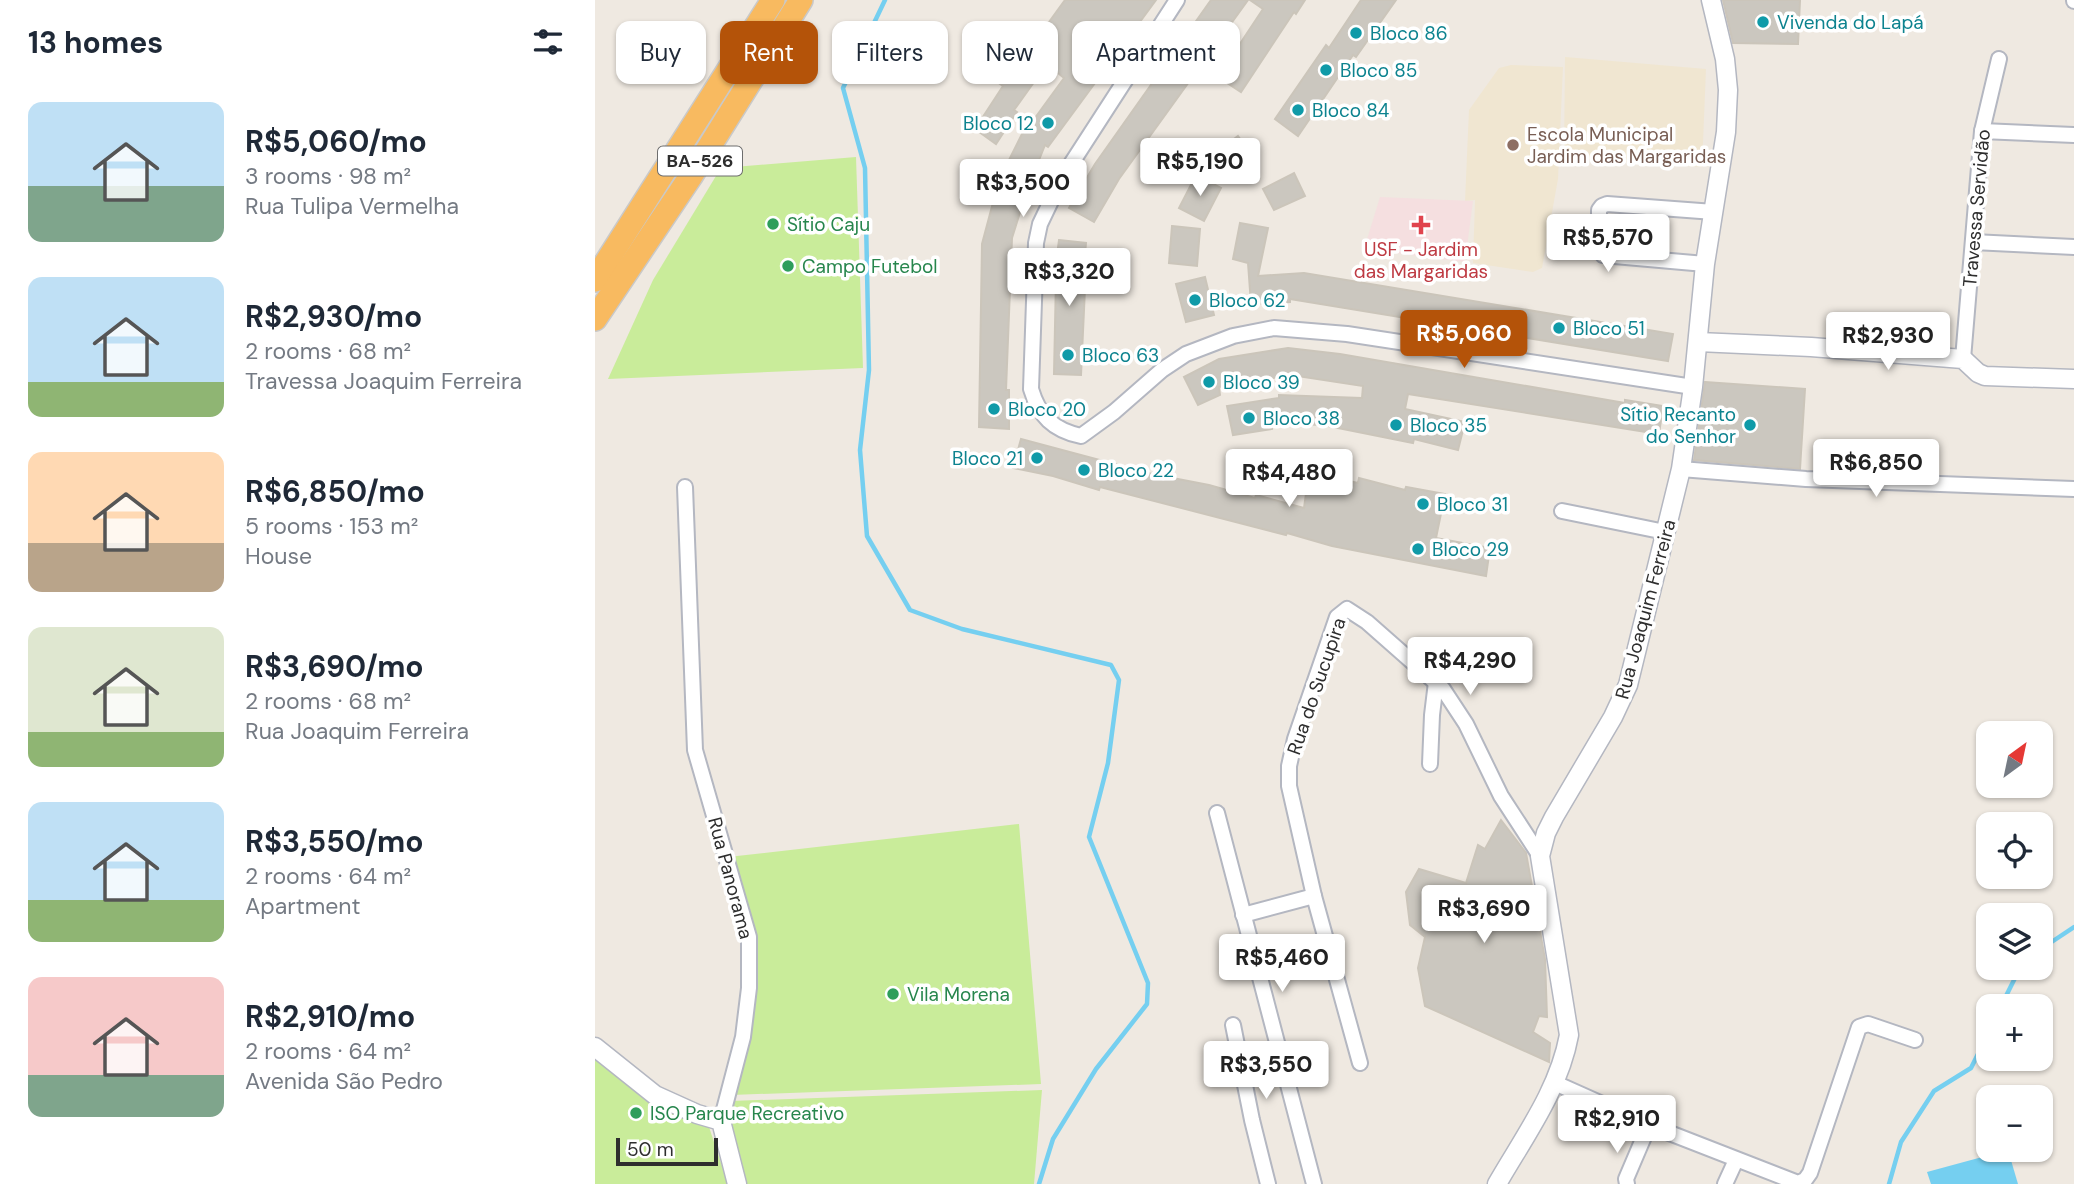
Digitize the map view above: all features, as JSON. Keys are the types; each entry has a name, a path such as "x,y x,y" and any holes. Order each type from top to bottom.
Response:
{"highway":[{"name":"BA-526","path":"595,279 773,0"},
{"name":"BA-526","path":"595,319 691,176 801,0"}],"street":[{"path":"1177,0 1062,178 1040,224 1036,243 1031,389 1043,417 1059,429 1081,436 1114,412 1162,370 1186,354 1233,336 1273,328 1347,334 1693,387"},
{"name":"Rua Joaquim Ferreira","path":"1497,1184 1555,1083 1566,1055 1569,1035 1540,856 1546,833 1554,817 1623,700 1657,596 1665,532 1681,470 1693,387 1705,264 1726,132 1728,90 1725,59 1711,0"},
{"name":"Travessa Servidão","path":"1963,359 1982,131 1999,59"},
{"path":"1982,131 2074,135"},
{"path":"1705,264 1604,255 1599,248 1599,210 1602,206 1714,212"},
{"path":"1973,242 2074,247"},
{"path":"1698,342 1811,347 1963,359 1985,376 2074,379"},
{"path":"1681,470 1806,479 2074,489"},
{"name":"Rua Panorama","path":"685,487 695,750 749,937 749,988 743,1037 721,1121"},
{"path":"1562,511 1665,532"},
{"name":"Rua do Sucupira","path":"1360,1063 1314,896 1289,786 1289,766 1295,739 1337,617 1343,610 1350,609 1436,682"},
{"path":"1436,682 1466,724 1501,796 1540,856"},
{"path":"1430,764 1431,715 1436,682"},
{"path":"1217,813 1314,1184"},
{"path":"1243,915 1314,896"},
{"path":"1555,1083 1649,1125 1793,1183 1802,1182 1809,1173 1859,1027 1868,1024 1915,1040"},
{"path":"1233,1025 1268,1184"},
{"path":"595,1047 655,1095 697,1114 721,1121 737,1184"},
{"path":"1627,1184 1626,1179 1649,1125"},
{"path":"1725,1184 1736,1160"}],"shaded area":[{"path":"1565,57 1706,69 1702,167 1564,158"},
{"name":"Escola Municipal Jardim das Margaridas","path":"1511,65 1563,67 1558,179 1542,268 1533,272 1473,263 1475,200 1465,201 1469,110 1499,68"},
{"name":"USF - Jardim das Margaridas","path":"1380,197 1473,201 1465,262 1364,249"}],"green space":[{"name":"Sítio Caju","path":"856,157 863,368 608,379 653,280 722,168"},
{"name":"Vila Morena","path":"1019,824 1041,1084 731,1095 755,953 728,857"},
{"name":"ISO Parque Recreativo","path":"595,1058 644,1099 709,1127 728,1184 595,1184"},
{"path":"1042,1090 1034,1184 742,1184 721,1122 731,1101"}],"water":[{"path":"1976,1159 1976,1162 2012,1162 2018,1184 1931,1184 1927,1172"}],"building":[{"path":"1065,0 1156,0 1141,21 1072,21 1072,84 1094,84 1048,147 1045,145 1027,190 1012,238 1006,390 1009,390 1009,429 979,427 982,244 999,180 1029,120 1032,122 1064,78 1058,73 1058,21 1050,21"},
{"path":"1211,0 1248,0 1233,21 1196,21"},
{"path":"1250,0 1305,0 1296,14 1294,12 1241,92 1229,84 1240,84 1240,44 1263,9"},
{"path":"1361,0 1396,0 1356,57 1353,55 1298,136 1275,119 1326,45 1329,48"},
{"name":"Vivenda do Lapá","path":"1723,0 1800,0 1798,44 1733,43"},
{"path":"1000,84 1033,84 1014,110 1017,112 996,144 975,129 1003,86"},
{"path":"1152,84 1187,84 1119,179 1094,222 1069,208 1095,164"},
{"path":"1238,136 1255,159 1225,182 1208,159"},
{"path":"1294,173 1305,196 1274,210 1263,189"},
{"path":"1196,175 1221,188 1204,221 1179,208"},
{"path":"1240,223 1268,228 1258,276 1304,273 1673,334 1668,361 1290,299 1290,302 1251,304 1248,263 1233,259"},
{"path":"1172,226 1200,229 1197,266 1169,263"},
{"path":"1059,240 1086,243 1082,288 1085,288 1081,375 1054,374 1054,278"},
{"name":"Bloco 62","path":"1205,277 1214,315 1186,322 1176,284"},
{"path":"1288,348 1340,354 1625,403 1625,400 1663,406 1659,434 1408,394 1405,409 1465,422 1458,450 1414,439 1413,443 1323,425 1271,423 1272,429 1233,435 1227,406 1279,398 1279,395 1362,398 1363,386 1291,375 1219,387 1220,395 1198,405 1184,377 1219,359"},
{"name":"Sítio Recanto do Senhor","path":"1705,382 1805,389 1800,469 1694,460"},
{"path":"1021,439 1152,474 1209,485 1255,498 1256,495 1304,508 1309,472 1358,483 1359,478 1405,490 1406,487 1445,494 1436,538 1490,548 1486,576 1332,546 1100,487 1099,490 1053,476 1013,468"},
{"path":"1501,820 1526,853 1545,959 1547,1017 1539,1016 1533,1032 1550,1043 1549,1062 1425,1006 1418,968 1425,937 1410,925 1406,892 1419,869 1466,883 1478,845 1485,849"}],"waterway":[{"path":"885,0 843,88 865,168 869,370 860,450 867,536 910,610 962,629 1111,665 1119,680 1108,763 1089,837 1148,983 1147,1004 1096,1069 1053,1139 1039,1184"},
{"path":"2053,941 2074,927"},
{"path":"2007,994 2014,980"},
{"path":"1889,1184 1901,1142 1934,1091 1971,1068 1976,1058"}],"place":[{"name":"Vivenda do Lapá","path":"1763,22"},
{"name":"Bloco 86","path":"1356,33"},
{"name":"Bloco 85","path":"1326,70"},
{"name":"Bloco 84","path":"1298,110"},
{"name":"Bloco 12","path":"1048,123"},
{"name":"Escola Municipal Jardim das Margaridas","path":"1513,145"},
{"name":"Sítio Caju","path":"773,224"},
{"name":"USF - Jardim das Margaridas","path":"1421,225"},
{"name":"Campo Futebol","path":"788,266"},
{"name":"Bloco 62","path":"1195,300"},
{"name":"Bloco 51","path":"1559,328"},
{"name":"Bloco 63","path":"1068,355"},
{"name":"Bloco 39","path":"1209,382"},
{"name":"Bloco 20","path":"994,409"},
{"name":"Bloco 38","path":"1249,418"},
{"name":"Bloco 35","path":"1396,425"},
{"name":"Sítio Recanto do Senhor","path":"1750,425"},
{"name":"Bloco 21","path":"1037,458"},
{"name":"Bloco 22","path":"1084,470"},
{"name":"Bloco 31","path":"1423,504"},
{"name":"Bloco 29","path":"1418,549"},
{"name":"Vila Morena","path":"893,994"},
{"name":"ISO Parque Recreativo","path":"636,1113"}]}
